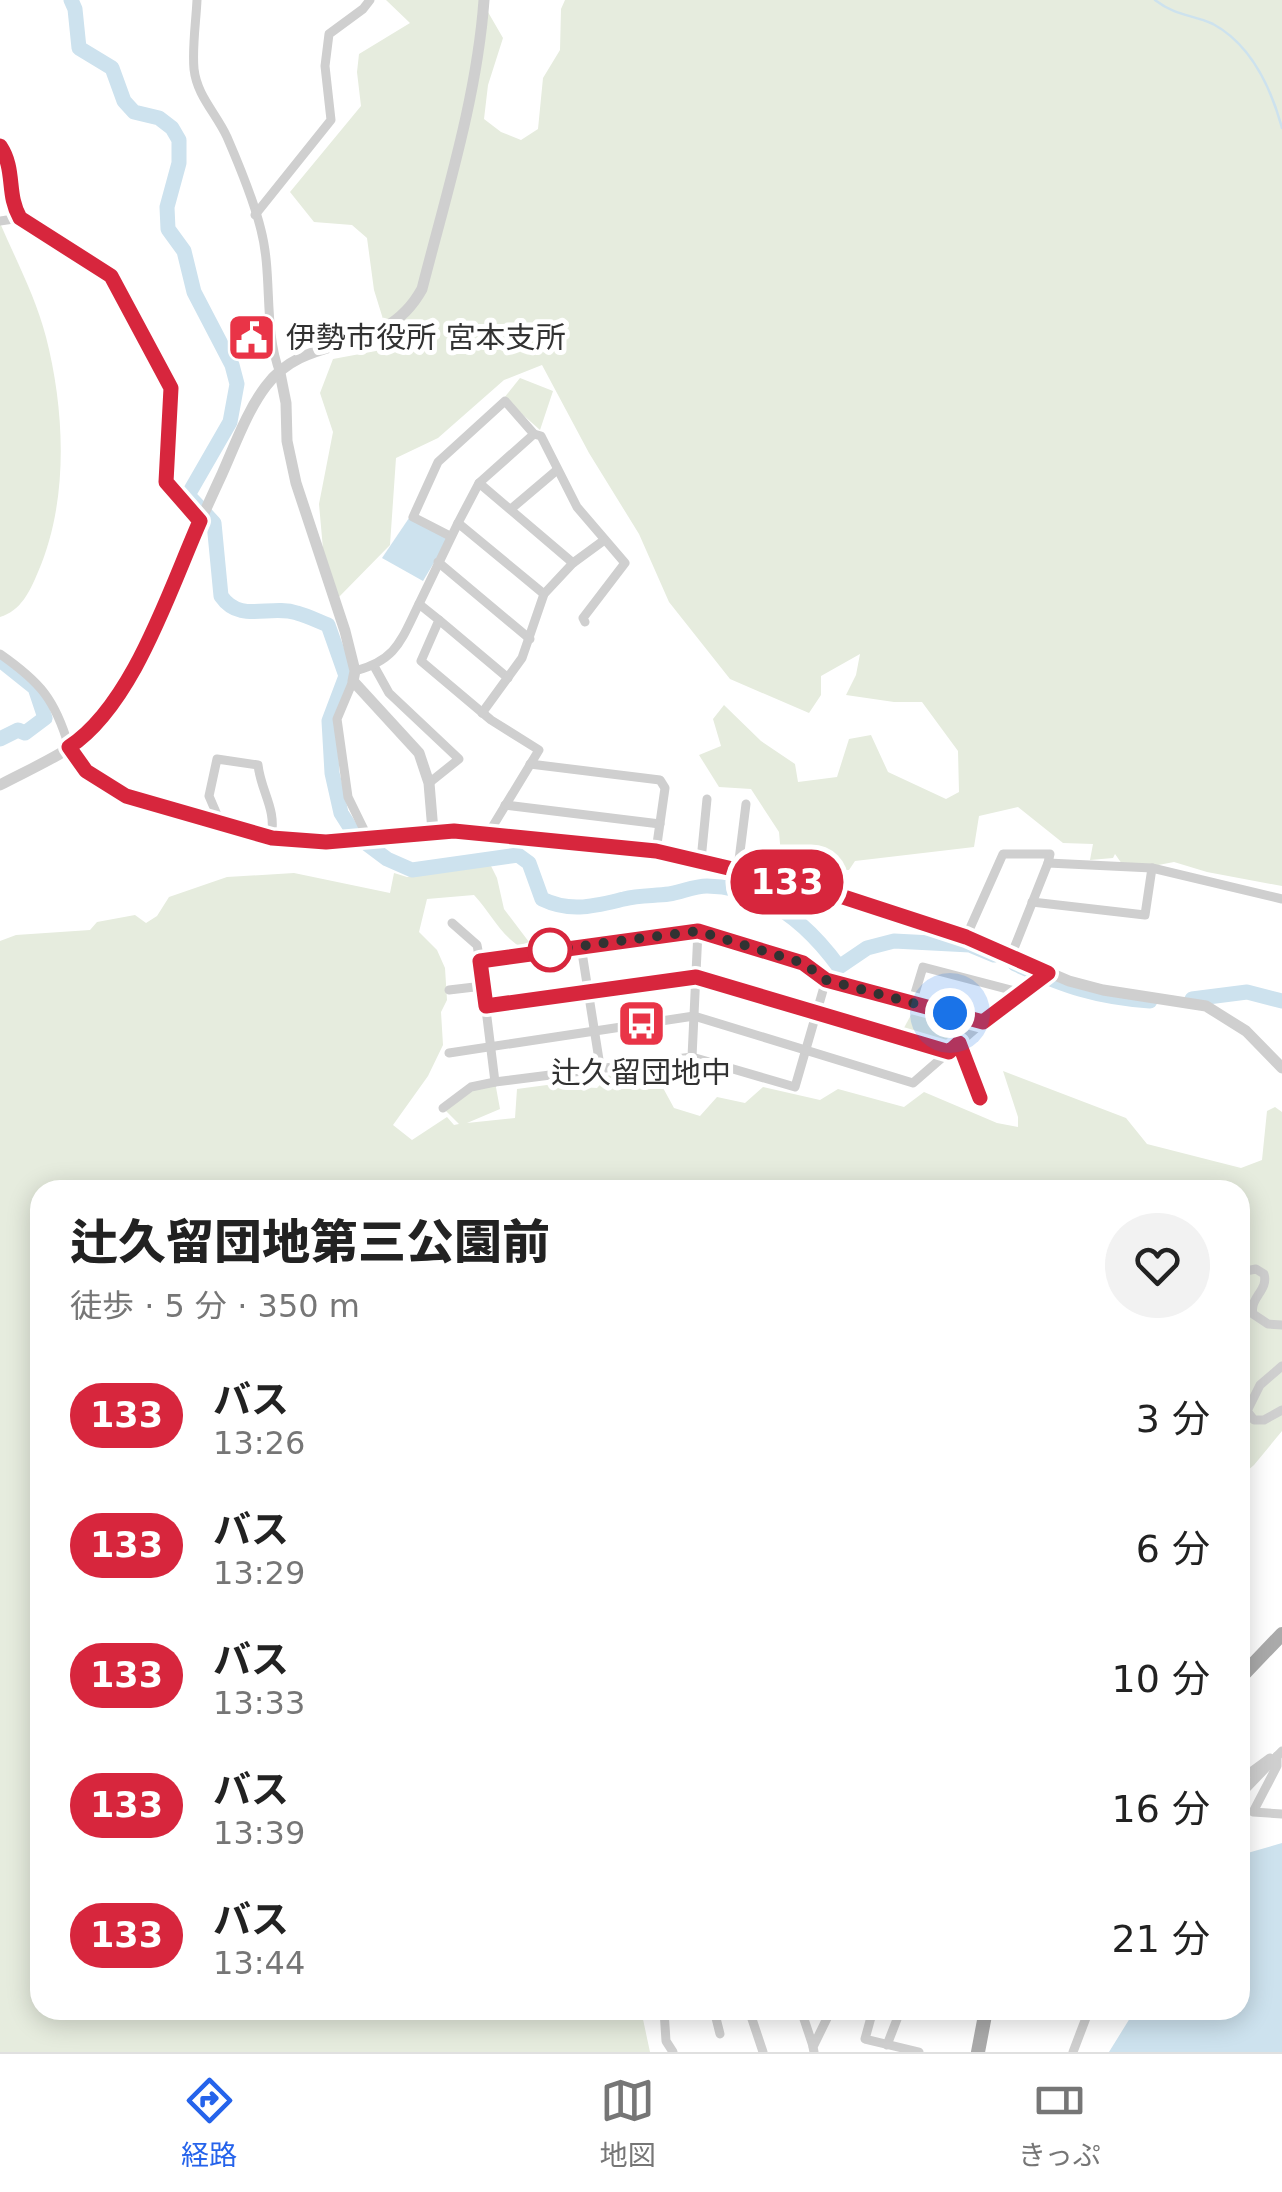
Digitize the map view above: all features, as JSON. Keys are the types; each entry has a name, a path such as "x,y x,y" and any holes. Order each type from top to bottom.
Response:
{"main road":[{"path":"1250,1668 1282,1634"},
{"path":"978,2052 984,2020"}],"street":[{"path":"197,0 194,68 201,94 246,178 260,226 268,272 272,353 286,403 287,441 296,484 354,676 372,705 423,760 433,831"},
{"path":"255,215 330,120 325,66 329,34 370,0"},
{"path":"0,785 69,747 96,727 128,681 267,384 293,361 384,330 412,309 422,289 457,146 476,61 484,0"},
{"path":"0,146 13,174 12,205 20,218 111,276 171,388 166,482 204,512"},
{"path":"0,221 20,218"},
{"path":"450,536 412,517 438,462 505,401 534,434 541,436 577,507 624,564 584,618 585,622"},
{"path":"368,838 348,797 337,719 354,676 396,652 479,483 534,434"},
{"path":"511,510 557,470"},
{"path":"479,483 573,563"},
{"path":"458,522 544,594"},
{"path":"482,713 508,678 530,638 544,594 602,540"},
{"path":"438,562 530,638"},
{"path":"418,604 508,678"},
{"path":"439,620 421,661 482,713 539,750 488,834"},
{"path":"0,654 40,684 69,747 86,771 118,792 272,838 316,842 433,831 488,834 656,851 738,868 822,890 966,937 1011,956 1044,976 1103,990 1206,1006 1246,1031 1282,1068"},
{"path":"374,666 390,693 459,759 429,782"},
{"path":"221,824 209,796 218,759 249,762 258,765 260,783 272,806 272,838"},
{"path":"530,764 660,780 665,788 656,851"},
{"path":"701,860 708,799"},
{"path":"738,868 746,804"},
{"path":"505,805 660,824"},
{"path":"966,937 1004,854 1050,854 1011,956"},
{"path":"1048,863 1152,868 1282,899"},
{"path":"1032,902 1144,914 1152,868"},
{"path":"452,923 476,945 494,1082"},
{"path":"480,961 698,931 803,963 826,980 983,1022"},
{"path":"687,1085 698,931"},
{"path":"581,946 600,1066"},
{"path":"912,1003 922,968 1022,993"},
{"path":"449,1052 694,1016 914,1083 983,1022 1044,976"},
{"path":"486,1006 696,977 949,1052"},
{"path":"443,1108 471,1086 600,1066 692,1057 795,1088 826,980"},
{"path":"450,990 483,986"},
{"path":"959,1043 980,1098"},
{"path":"1250,1269 1264,1274 1264,1285 1253,1303 1252,1314 1268,1324 1282,1325"},
{"path":"1250,1405 1260,1385 1282,1366"},
{"path":"1250,1415 1254,1420 1264,1420 1282,1410"},
{"path":"1250,1772 1267,1758 1280,1754"},
{"path":"1250,1784 1280,1754"},
{"path":"1280,1754 1254,1812 1282,1814"},
{"path":"665,2020 666,2040 673,2052"},
{"path":"716,2020 720,2034"},
{"path":"752,2020 762,2052"},
{"path":"804,2020 813,2049"},
{"path":"813,2049 826,2020"},
{"path":"871,2020 866,2039 919,2052"},
{"path":"887,2044 897,2020"},
{"path":"1072,2052 1085,2020"}],"shaded area":[{"path":"386,0 481,0 503,38 488,85 484,119 521,140 538,129 543,78 560,50 561,9 565,0 1282,0 1282,886 1174,862 1127,871 1115,854 1113,858 1090,860 1093,844 1063,843 1018,807 979,816 974,847 855,861 849,870 788,872 781,855 779,832 751,789 719,787 699,755 721,746 713,719 724,705 761,741 795,764 798,782 837,777 849,739 871,735 888,772 946,799 959,792 958,751 922,702 846,695 856,675 860,654 821,676 821,695 809,713 730,679 669,602 639,534 589,453 542,365 504,380 438,438 396,458 390,545 336,600 324,560 319,504 333,432 320,393 333,359 392,348 374,290 367,238 352,225 314,222 290,192 361,106 359,54 410,23"},
{"path":"0,223 46,337 57,395 61,456 55,516 38,572 19,605 0,617"},
{"path":"520,378 553,391 540,430 504,398"},
{"path":"489,862 504,909 529,942 519,946 512,941 474,895 427,899 419,932 437,950 445,968 447,1000 441,1012 443,1045 428,1076 393,1125 412,1140 447,1117 454,1125 459,1124 443,1108 466,1089 495,1082 500,1109 467,1123 515,1118 517,1089 577,1081 580,1087 597,1088 609,1075 656,1075 674,1108 700,1116 717,1097 745,1103 763,1087 820,1100 838,1089 904,1107 924,1092 997,1123 1018,1127 1003,1071 1126,1118 1147,1144 1241,1168 1262,1160 1267,1111 1275,1107 1282,1112 1282,1431 1250,1468 1250,1180 30,1180 30,2020 643,2020 650,2052 0,2052 0,941 16,935 90,930 97,922 135,915 146,923 157,916 169,897 227,877 294,873 390,893 394,873 407,877"},
{"path":"917,1004 983,1022 949,1052 899,1037"}],"water":[{"path":"409,518 450,536 423,581 382,558"},
{"path":"1282,1843 1282,2052 1109,2052 1129,2020 1250,2020 1250,1852"}],"waterway":[{"path":"71,0 79,48 112,68 124,101 134,112 159,118 179,140 179,163 167,207 168,229 184,251 194,292 232,365 237,384 230,422 188,495 214,523 221,596 229,604 246,611 287,611 328,625 346,676 329,721 332,773 341,813 353,832"},
{"path":"1155,0 1170,10 1213,24 1239,43 1266,83 1282,128"},
{"path":"0,660 35,688 45,718 25,733 18,730 0,739"},
{"path":"367,844 412,870 518,855 529,863 542,899 563,906 593,906 702,886 728,888 782,910 813,936 839,967 867,948 894,941 970,945 994,955"},
{"path":"1015,964 1081,989 1150,1001"},
{"path":"1192,999 1247,992 1282,1001"}],"bus line":[{"name":"133","path":"0,146 13,174 12,205 20,218 111,276 152,350 173,400 166,482 200,521 128,681 96,727 69,747 86,771 133,799 280,839 326,842 454,831 656,851 822,890 966,937 1048,973 983,1022 826,980 803,963 698,931 480,961 486,1006 696,977 949,1052 959,1043 980,1098"}],"place":[{"name":"伊勢市役所 宮本支所","path":"251,338"},
{"name":"辻久留団地中","path":"641,1024"}],"route":[{"path":"550,950 698,931 803,963 826,980 950,1013"}]}
